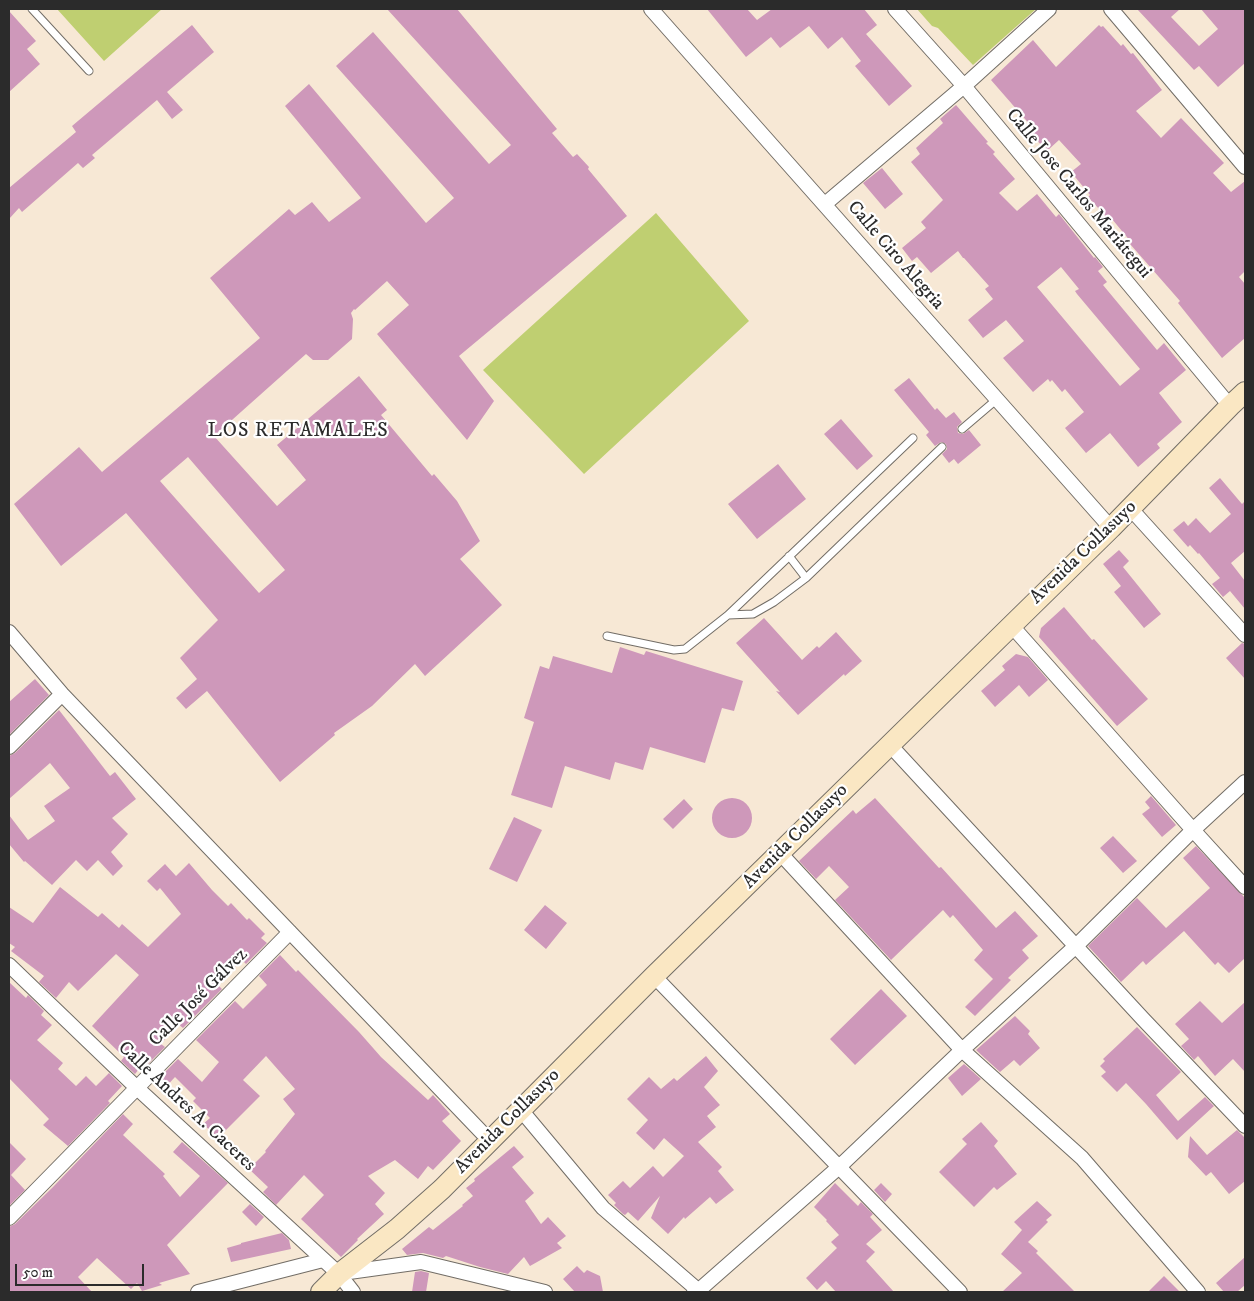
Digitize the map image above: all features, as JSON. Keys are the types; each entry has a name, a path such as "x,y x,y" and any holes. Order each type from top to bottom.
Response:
{"street":[{"name":"Calle Ciro Alegria","path":"651,9 1111,528"},
{"name":"Calle Jose Carlos Mariátegui","path":"894,9 964,86 1230,406"},
{"path":"825,204 964,86 1049,9"},
{"path":"1111,9 1245,167"},
{"name":"Avenida Collasuyo","path":"321,1292 339,1274 397,1230 442,1189 654,976 1111,528 1245,392"},
{"path":"1130,508 1245,635"},
{"path":"1011,625 1245,886"},
{"path":"9,632 62,694 490,1141"},
{"path":"9,747 62,694"},
{"path":"889,744 1077,945 1143,1019 1245,1126"},
{"path":"521,1110 603,1208 698,1292 839,1166 1077,945 1193,830 1245,782"},
{"path":"780,853 962,1050 1082,1158 1198,1292"},
{"name":"Calle José Gálvez","path":"9,1218 290,932"},
{"name":"Calle Andres A. Caceres","path":"10,970 339,1274 353,1292"},
{"path":"654,976 960,1292"},
{"path":"198,1292 323,1260"},
{"path":"339,1274 420,1262 545,1292"}],"lane":[{"path":"32,9 89,71"},
{"path":"962,429 996,400"},
{"path":"608,636 674,650 686,649 728,615 913,438"},
{"path":"728,615 753,614 774,602 806,578 942,447"},
{"path":"788,556 806,578"}],"green space":[{"path":"57,9 162,9 104,61"},
{"path":"917,9 1036,9 973,65"},
{"path":"656,213 749,321 584,474 483,370"}],"building":[{"path":"387,9 457,9 557,129 552,133 573,157 577,154 589,167 588,169 627,216 459,356 494,401 467,440 377,334 409,305 387,281 351,313 353,319 352,339 328,360 313,360 306,354 214,436 277,506 306,480 277,445 359,376 387,410 381,415 432,476 434,474 457,501 480,541 460,559 502,605 425,676 415,664 372,706 334,733 335,735 280,782 207,691 186,709 176,698 197,679 180,658 218,620 126,513 61,566 14,504 79,447 102,472 260,338 210,278 289,209 295,215 312,202 329,222 361,198 285,106 309,84 426,223 454,198 336,66 373,32 489,164 511,145","holes":["188,457 285,570 259,593 160,481"]},
{"path":"707,9 747,9 757,20 772,9 864,9 877,25 866,34 912,86 889,106 855,66 861,61 842,37 828,49 809,26 780,48 771,37 746,57"},
{"path":"1137,9 1180,9 1171,17 1199,46 1218,29 1201,9 1245,9 1245,63 1218,87 1199,66 1194,70"},
{"path":"9,11 36,41 27,49 40,64 9,92"},
{"path":"192,25 214,52 167,92 183,110 172,119 157,100 92,155 95,158 83,168 78,163 22,212 19,208 9,219 9,188 76,132 72,126"},
{"path":"1099,25 1103,26 1121,46 1123,44 1131,54 1133,53 1162,90 1136,111 1161,138 1181,118 1224,163 1213,173 1231,192 1245,181 1245,271 1239,277 1245,284 1245,338 1222,358 1178,303 1180,301 1130,244 1131,242 1112,219 1110,221 1088,197 1090,195 1071,172 1081,164 1059,140 1047,151 1028,131 1032,127 991,80 1033,40 1056,67"},
{"path":"956,105 988,142 986,143 995,152 993,154 1015,179 999,193 1017,211 1037,194 1056,217 1059,214 1103,267 1098,271 1107,282 1103,285 1157,350 1164,343 1186,370 1159,393 1182,422 1157,444 1160,448 1138,467 1110,433 1086,453 1065,428 1084,412 1065,389 1062,392 1052,380 1050,382 1048,379 1033,392 1003,358 1024,341 1006,320 983,338 968,320 993,299 985,289 989,286 958,251 931,273 917,257 912,261 902,248 926,228 921,222 943,200 911,162 920,154 916,148 943,123 940,119","holes":["1061,267 1079,289 1075,291 1077,294 1140,369 1120,386 1037,287"]},
{"path":"882,168 903,194 885,209 863,183"},
{"path":"909,378 935,410 937,408 946,418 954,412 962,422 957,427 958,433 963,434 969,430 981,445 958,464 954,459 949,463 942,454 947,449 946,444 941,442 935,446 926,435 929,432 894,390"},
{"path":"841,419 873,456 857,470 824,434"},
{"path":"778,464 806,499 757,539 728,504"},
{"path":"1220,478 1242,504 1245,501 1245,551 1231,563 1245,581 1245,609 1230,591 1223,597 1212,584 1220,578 1199,553 1190,545 1188,547 1173,530 1184,521 1188,526 1196,518 1210,533 1231,514 1209,488"},
{"path":"1119,550 1129,561 1123,567 1161,614 1144,628 1114,592 1121,586 1103,564"},
{"path":"1064,607 1092,640 1094,639 1148,699 1117,726 1039,637 1041,628"},
{"path":"764,618 802,660 817,646 819,648 836,632 862,661 845,676 844,674 798,715 736,643"},
{"path":"1242,643 1245,644 1245,679 1226,658"},
{"path":"620,647 644,655 646,651 743,681 734,711 722,708 705,763 650,747 643,770 615,762 610,780 565,766 552,808 511,795 534,722 524,718 540,666 549,669 553,656 612,673"},
{"path":"1016,654 1028,657 1048,680 1029,697 1019,685 995,707 981,691 1005,670 1002,666"},
{"path":"35,679 49,695 9,735 9,702"},
{"path":"59,710 110,776 115,772 136,799 112,818 128,834 111,852 123,866 113,876 98,860 87,871 76,860 52,885 24,862 9,844 9,815 28,840 55,821 44,806 70,788 50,763 9,799 9,756 15,753"},
{"path":"1151,796 1176,825 1162,837 1142,814 1150,808 1145,802"},
{"path":"732,798 746,804 752,818 746,832 732,838 718,832 712,818 718,804"},
{"path":"875,798 996,928 1015,911 1038,936 1022,950 1029,958 1008,978 1011,980 975,1016 965,1007 993,979 974,960 983,950 953,915 950,918 943,910 891,960 835,900 849,887 829,866 816,879 799,861 853,810 856,814"},
{"path":"684,799 693,809 673,829 663,819"},
{"path":"514,817 542,830 517,882 489,869"},
{"path":"1113,836 1137,861 1123,873 1100,848"},
{"path":"1196,846 1245,898 1245,958 1229,973 1218,962 1215,965 1184,931 1146,965 1143,961 1121,982 1088,946 1137,898 1166,928 1210,888 1183,858"},
{"path":"189,863 228,906 231,903 247,920 249,918 265,934 261,938 267,943 246,964 242,960 217,984 222,989 183,1028 178,1024 161,1044 165,1047 141,1071 139,1069 135,1074 121,1061 124,1057 92,1026 139,975 116,954 78,991 69,982 56,998 39,982 44,976 11,951 15,947 9,943 9,907 33,923 60,887 98,917 102,913 119,928 122,924 148,947 181,914 160,888 157,891 147,881 165,864 176,876"},
{"path":"545,905 567,923 546,949 524,930"},
{"path":"280,955 296,972 298,970 381,1057 428,1100 433,1095 450,1114 442,1121 461,1141 433,1170 428,1166 418,1179 395,1160 368,1176 385,1193 375,1204 384,1214 341,1257 301,1219 324,1195 304,1175 276,1205 263,1192 268,1187 249,1169 266,1152 295,1114 283,1099 295,1089 266,1056 243,1080 260,1096 218,1138 203,1124 210,1118 193,1101 196,1098 175,1077 162,1091 154,1083 178,1059 202,1082 219,1062 196,1040 235,1001 243,1009 267,985 259,976"},
{"path":"9,982 26,998 28,995 44,1011 41,1015 52,1025 37,1040 63,1063 58,1069 76,1086 86,1076 96,1086 109,1073 122,1086 108,1101 110,1103 68,1146 43,1125 49,1119 9,1078"},
{"path":"881,989 907,1016 855,1065 830,1039"},
{"path":"1200,1001 1222,1023 1245,1002 1245,1072 1233,1059 1215,1076 1198,1056 1194,1060 1181,1046 1189,1039 1175,1024"},
{"path":"1015,1016 1030,1031 1028,1034 1040,1048 1020,1066 1014,1060 1000,1072 976,1050"},
{"path":"1137,1027 1181,1072 1156,1095 1178,1121 1205,1097 1214,1106 1177,1140 1126,1083 1117,1092 1101,1076 1106,1072 1100,1066 1105,1061 1103,1059"},
{"path":"706,1056 718,1071 704,1087 720,1105 707,1116 716,1127 698,1142 722,1167 718,1171 734,1190 716,1204 710,1197 685,1219 684,1217 668,1234 651,1218 660,1196 638,1221 628,1212 625,1215 623,1214 608,1195 623,1181 630,1188 653,1166 663,1177 684,1156 664,1138 654,1150 636,1133 648,1120 627,1099 649,1077 661,1089 674,1078 677,1081"},
{"path":"964,1064 981,1079 962,1096 948,1078"},
{"path":"123,1114 133,1124 123,1135 165,1174 163,1176 180,1197 200,1176 173,1152 182,1142 228,1183 167,1245 190,1274 159,1283 162,1285 142,1291 137,1283 131,1289 97,1258 78,1277 92,1292 9,1292 9,1227 15,1224 53,1187"},
{"path":"981,1122 998,1141 994,1146 1017,1174 997,1190 994,1187 974,1207 939,1172 967,1144 962,1139"},
{"path":"1237,1130 1245,1138 1245,1181 1229,1194 1211,1172 1206,1176 1188,1157 1190,1136 1207,1155"},
{"path":"9,1142 26,1159 11,1175 25,1190 9,1206"},
{"path":"514,1146 524,1157 512,1167 534,1193 525,1201 541,1224 548,1217 566,1236 557,1243 562,1248 530,1266 524,1257 508,1274 446,1256 443,1258 423,1253 407,1255 402,1249 429,1227 433,1230 463,1206 473,1196 466,1188 475,1181 474,1179"},
{"path":"835,1183 858,1206 861,1202 873,1214 870,1217 882,1230 866,1244 875,1252 866,1261 894,1292 836,1292 826,1281 817,1290 806,1278 837,1248 831,1242 839,1235 814,1207"},
{"path":"881,1183 892,1194 885,1202 874,1190"},
{"path":"1037,1201 1052,1215 1046,1220 1048,1222 1028,1242 1038,1251 1036,1253 1075,1292 1002,1292 1022,1273 1001,1254 1022,1230 1014,1222"},
{"path":"250,1204 264,1217 256,1226 242,1212"},
{"path":"282,1233 289,1240 291,1249 231,1262 227,1248"},
{"path":"1245,1257 1245,1285 1237,1292 1224,1292 1216,1283"},
{"path":"577,1266 584,1273 587,1270 600,1276 603,1292 575,1292 563,1279"},
{"path":"415,1272 429,1273 426,1292 412,1292"},
{"path":"1164,1276 1180,1292 1148,1292"}],"district":[{"name":"LOS RETAMALES","path":"298,432"}]}
